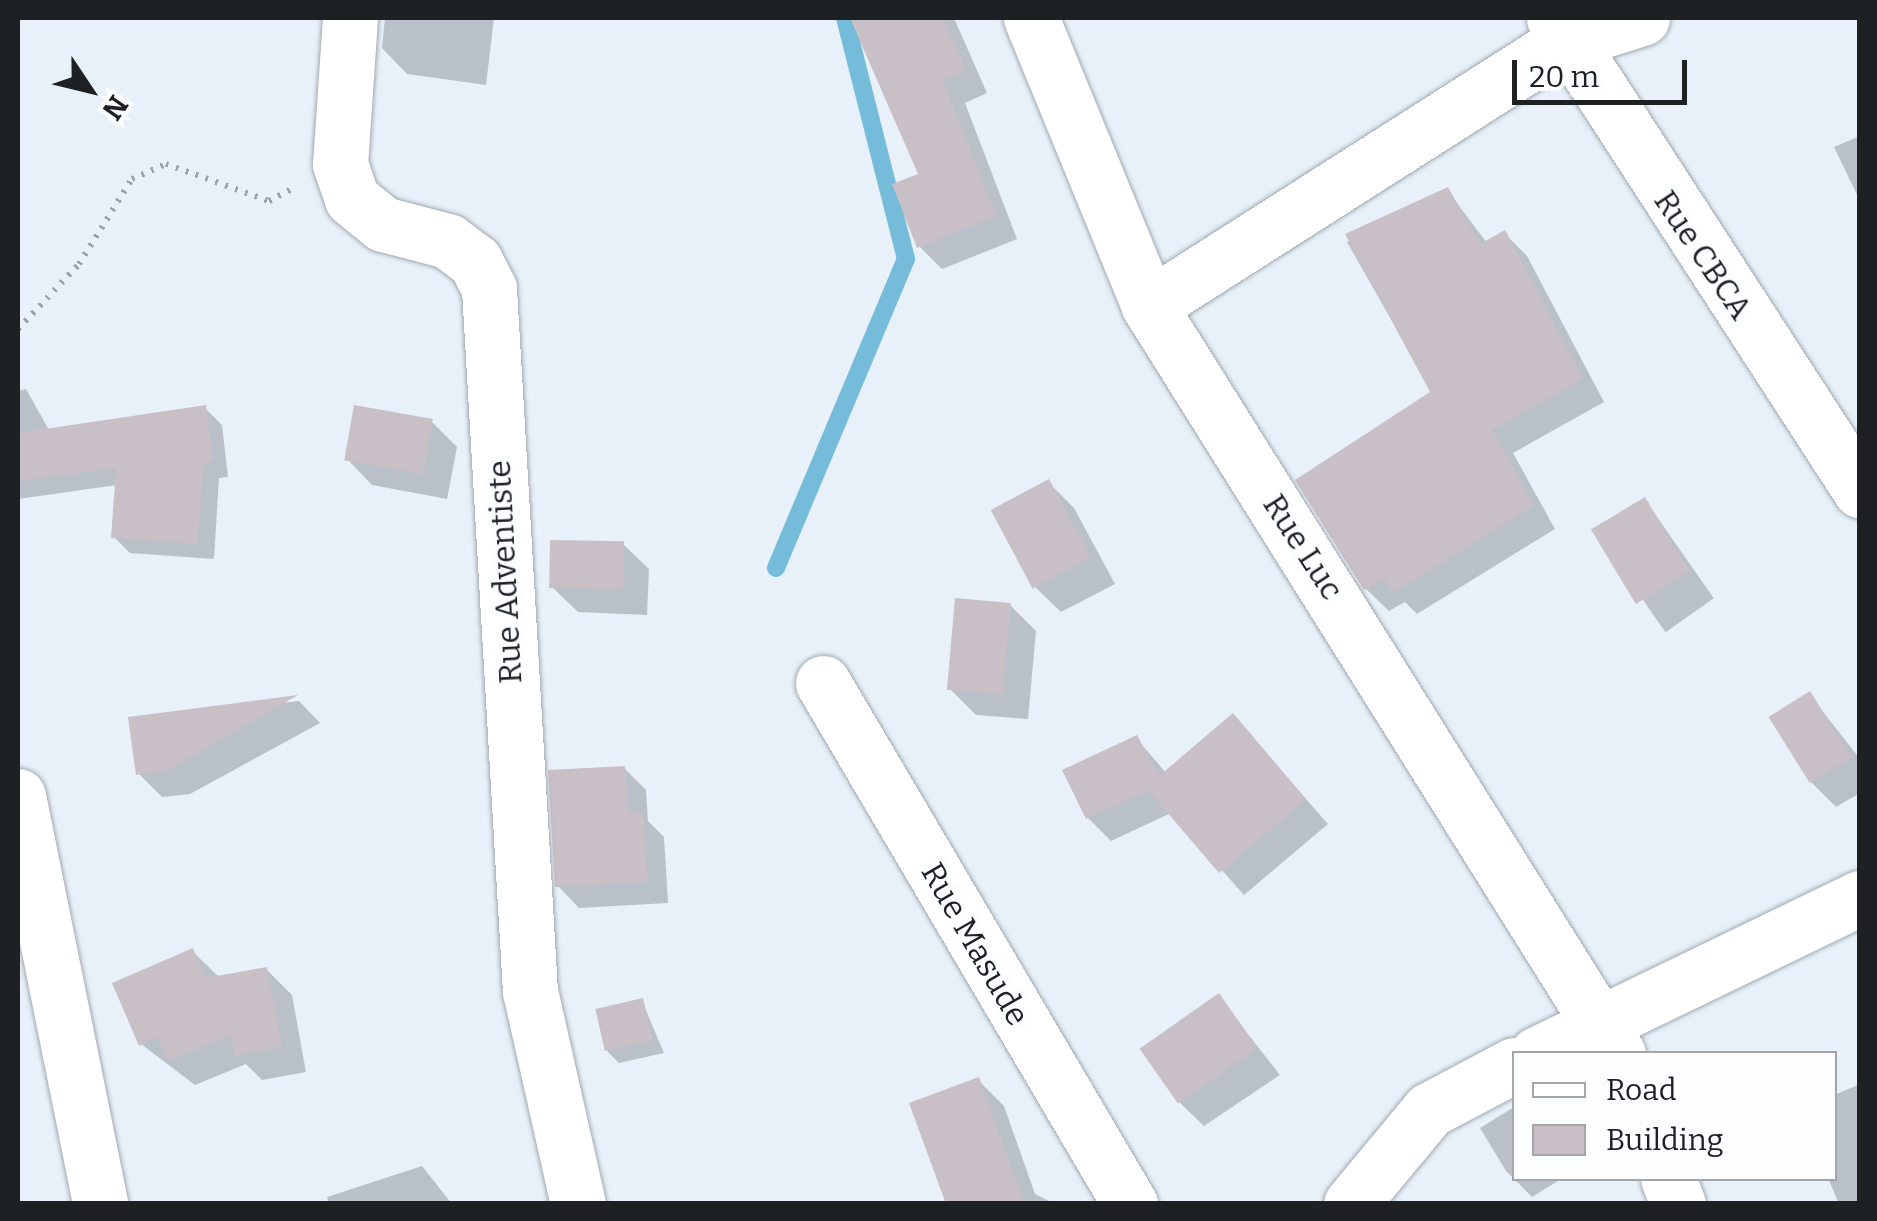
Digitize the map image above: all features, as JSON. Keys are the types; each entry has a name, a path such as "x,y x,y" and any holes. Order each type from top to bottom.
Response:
{"street":[{"path":"340,164 350,18"},
{"name":"Rue Luc","path":"1031,18 1149,306 1611,1036"},
{"path":"1149,306 1558,30 1642,18"},
{"name":"Rue CBCA","path":"1558,30 1860,490"},
{"name":"Rue Adventiste","path":"340,164 352,198 383,224 448,242 475,261 488,289 530,991 578,1204"},
{"name":"Rue Masude","path":"823,683 1130,1204"},
{"path":"18,796 100,1204"},
{"path":"1549,1051 1611,1036 1860,898"},
{"path":"1352,1204 1429,1110 1512,1066"}],"path":[{"path":"18,330 78,264 132,179 166,164 269,201 340,164"}],"building":[{"path":"850,18 943,18 966,70 943,80 996,216 917,248 892,184 918,174"},
{"path":"1448,187 1480,244 1505,230 1583,379 1492,430 1534,505 1393,593 1384,578 1364,590 1295,480 1430,392 1345,234"},
{"path":"206,405 213,461 203,463 198,544 111,538 116,468 18,481 18,433"},
{"path":"354,405 433,419 423,474 344,460"},
{"path":"1049,479 1091,558 1033,589 991,510"},
{"path":"1645,497 1690,572 1636,604 1591,529"},
{"path":"550,540 624,541 623,589 549,588"},
{"path":"955,598 1011,603 1003,695 947,690"},
{"path":"1810,691 1851,757 1810,783 1768,717"},
{"path":"298,695 166,771 136,775 128,717"},
{"path":"1233,713 1306,799 1219,873 1148,790 1086,819 1062,770 1137,735 1159,776"},
{"path":"625,766 629,813 643,813 648,882 555,887 548,770"},
{"path":"193,948 205,978 267,967 282,1047 234,1056 231,1035 168,1061 157,1037 139,1046 112,983"},
{"path":"1219,993 1257,1048 1178,1104 1140,1049"},
{"path":"643,998 653,1040 605,1051 595,1009"},
{"path":"979,1077 1024,1204 946,1204 909,1103"}],"waterway":[{"path":"776,568 906,259 845,18"}]}
